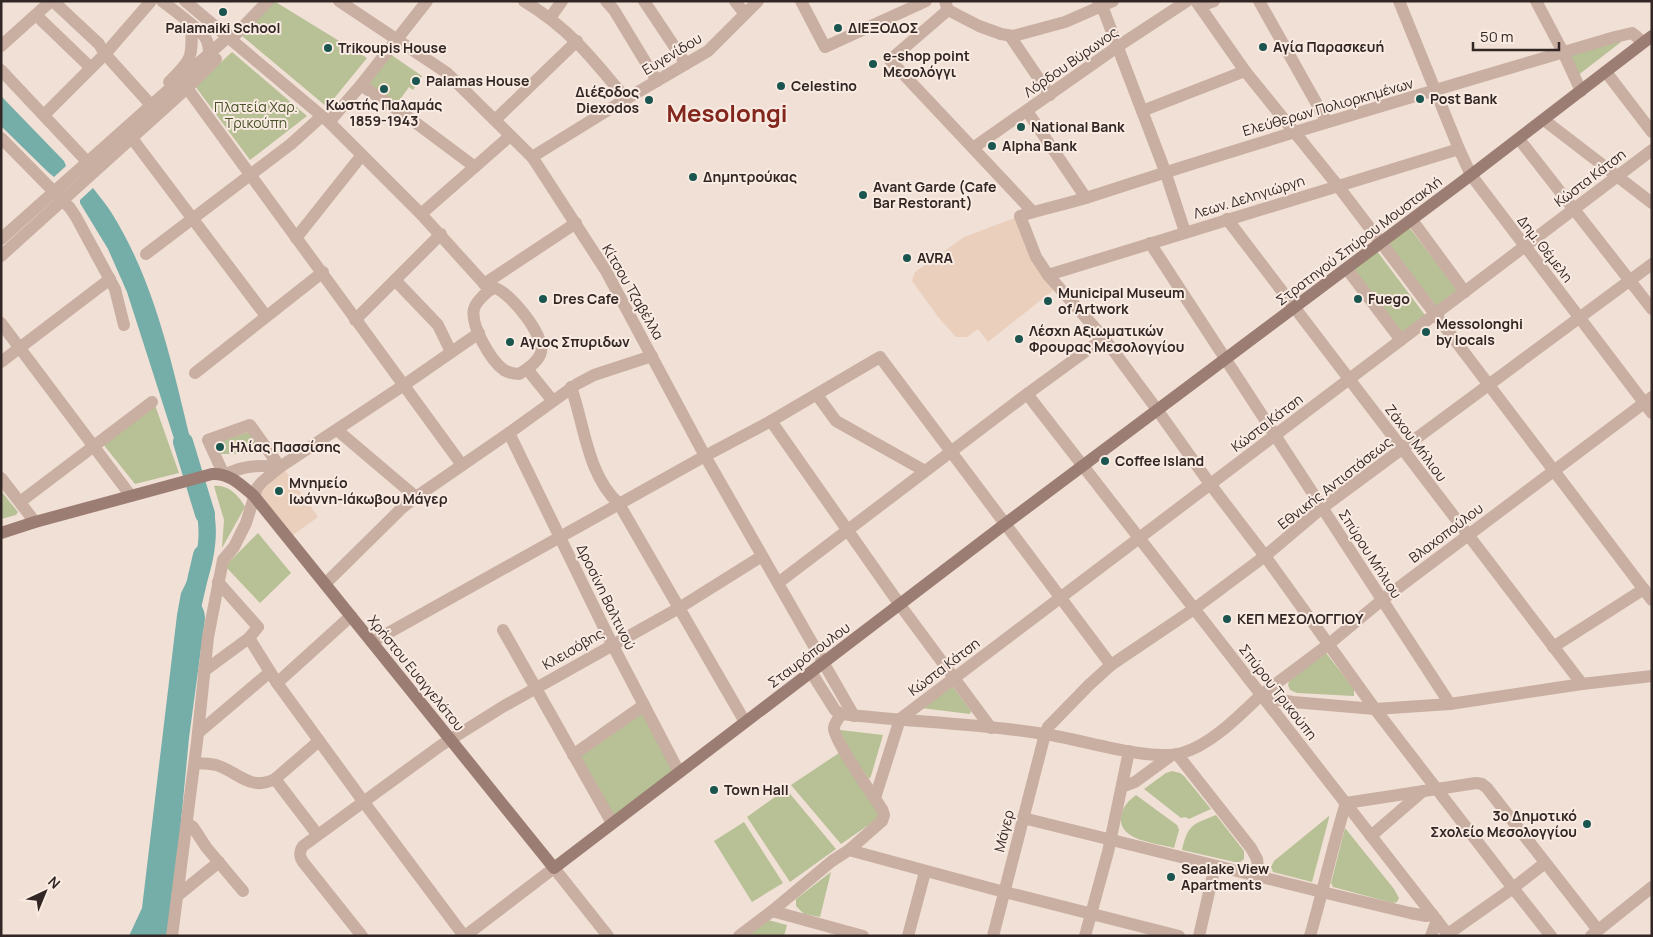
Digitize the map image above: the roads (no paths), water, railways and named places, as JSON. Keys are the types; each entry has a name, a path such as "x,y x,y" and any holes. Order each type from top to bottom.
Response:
{"main road":[{"name":"Στρατηγού Σπύρου Μουστακλή","path":"1082,466 1471,176 1647,39"},
{"name":"Σταυρόπουλου","path":"554,868 1082,466"},
{"path":"1,533 182,482 218,475"},
{"name":"Χρήστου Ευαγγελάτου","path":"218,475 237,482 254,496 554,868"}],"street":[{"path":"1,46 52,1 99,44 105,54 149,103"},
{"path":"44,115 105,54 151,1"},
{"path":"162,1 206,37 209,55"},
{"path":"185,1 232,37 325,119 441,234 486,287 495,288 506,294 529,321 541,341 540,355 527,369 518,374 504,370 492,357 479,333 474,321 474,309 486,287 576,223"},
{"path":"91,166 131,137 187,88 232,37 268,1"},
{"name":"Κίτσου Τζαβέλλα","path":"339,1 447,72 532,157 606,271 705,456 854,716"},
{"path":"146,254 325,119 361,85 426,1"},
{"path":"524,1 550,18 577,41 626,99"},
{"path":"550,18 562,1"},
{"path":"606,1 614,10 657,80"},
{"path":"644,1 686,64"},
{"path":"735,1 745,14"},
{"name":"Ευγενίδου","path":"532,157 657,80 697,59 714,46 758,1"},
{"path":"801,1 825,47 926,1"},
{"name":"Λόρδου Βύρωνος","path":"974,148 1117,47 1187,1"},
{"path":"1214,1 1198,4 1245,71 1382,243 1652,600"},
{"path":"1259,1 1327,122"},
{"name":"Δημ. Θέμελη","path":"1399,1 1471,176 1524,247 1649,404"},
{"path":"1536,1 1581,91"},
{"path":"1033,212 890,60 947,6 979,26 1010,36 1016,36 1066,22 1104,3 1117,47 1165,171 1185,232"},
{"path":"36,15 91,68"},
{"path":"1,256 58,196 91,166 190,58 192,50 191,25"},
{"name":"Ελεύθερων Πολιορκημένων","path":"1048,275 1036,257 1020,216 1086,198 1165,171 1627,33 1647,39"},
{"path":"1010,36 1050,95"},
{"path":"149,103 232,37"},
{"path":"495,120 577,41"},
{"path":"1,70 91,166"},
{"path":"1142,112 1245,71"},
{"path":"1606,72 1652,132"},
{"path":"361,85 475,167"},
{"path":"187,88 462,465"},
{"path":"1027,111 1086,198"},
{"path":"1544,120 1652,203"},
{"path":"421,214 510,136"},
{"path":"131,137 266,316"},
{"path":"1,138 76,217 115,290 124,325"},
{"path":"1519,139 1652,309"},
{"name":"Λεων. Δεληγιώργη","path":"1048,275 1459,150"},
{"name":"Κώστα Κάτση","path":"900,719 1652,150"},
{"path":"296,238 362,155"},
{"path":"1,239 58,196"},
{"name":"Ζάχου Μήλιου","path":"1227,220 1582,684"},
{"path":"1412,220 1465,292"},
{"path":"356,320 441,234"},
{"name":"Σπύρου Μήλιου","path":"1150,243 1450,704"},
{"name":"Εθνικής Αντιστάσεως","path":"1045,734 1048,727 1088,685 1111,665 1194,609 1266,556 1322,508 1652,264"},
{"path":"1347,269 1401,340"},
{"path":"195,373 322,272"},
{"path":"1048,275 1104,338 1210,484 1266,556 1375,709 1551,936"},
{"path":"1,362 110,279"},
{"path":"395,280 438,325 451,352"},
{"path":"1,323 131,496"},
{"path":"172,936 195,763 208,637 218,582 223,560 234,547 246,523 254,496 262,482 280,467 479,333"},
{"path":"778,583 846,530 1104,338"},
{"path":"325,584 402,508 509,433 552,400 586,379 652,356"},
{"path":"372,642 771,421 880,357 1111,665"},
{"path":"527,369 552,400"},
{"path":"571,388 577,402 598,476 611,496 619,504 745,722"},
{"name":"Σπύρου Τρικούπη","path":"1027,394 1448,935"},
{"path":"817,395 836,420 925,471"},
{"path":"20,502 152,402"},
{"name":"Βλαχοπούλου","path":"1174,754 1191,750 1209,739 1261,695 1329,644 1382,600 1554,471 1649,404"},
{"path":"771,421 846,530 991,728"},
{"path":"250,425 280,467 258,465 218,475 208,440 250,425"},
{"path":"337,430 416,497"},
{"name":"Δροσίνη Βαλτινού","path":"509,433 612,644 679,772"},
{"path":"1,478 35,522"},
{"name":"Κλεισόβης","path":"362,936 308,870 300,857 300,851 303,846 317,834 450,740 535,688 679,608 762,556"},
{"path":"204,671 249,638 258,627 218,582"},
{"path":"1553,647 1644,589"},
{"path":"277,683 351,616"},
{"path":"503,630 612,823"},
{"path":"249,638 277,683 464,936 554,868 608,936"},
{"path":"198,732 270,672"},
{"path":"811,672 835,710 841,714 1045,734 1129,750 1174,754 1251,848 1257,859 1259,877"},
{"path":"1261,695 1272,699 1293,702 1375,709 1450,704 1582,684 1652,676"},
{"path":"573,755 644,705"},
{"path":"739,936 832,861 849,850 882,821 883,812 834,732 841,714"},
{"path":"875,798 900,719"},
{"name":"Μάγερ","path":"993,936 1045,734"},
{"path":"195,763 217,766 244,780 257,784 266,783 274,779 319,741"},
{"path":"1085,936 1110,839 1129,750"},
{"path":"1122,787 1144,776 1174,754"},
{"path":"274,779 317,834"},
{"path":"1310,936 1346,804 1476,783 1482,784 1545,863 1594,933 1652,887"},
{"path":"1371,836 1423,791"},
{"path":"1023,818 1259,877 1415,914 1435,917 1431,936"},
{"path":"187,823 193,827 206,848 243,891"},
{"path":"849,850 925,872 1179,936"},
{"path":"177,896 219,862"},
{"path":"1448,935 1545,863"},
{"path":"1199,936 1215,866"},
{"path":"908,936 925,872"},
{"path":"772,911 863,936"}],"water":[{"path":"1,96 64,161 66,166 54,177 1,126"},
{"path":"93,188 111,212 128,241 154,303 173,368 197,466 186,469 177,448 127,292 108,249 80,203 80,200"},
{"path":"205,488 214,510 216,535 213,560 206,585 202,584 197,591 202,595 199,600 191,595 198,582 188,579 198,542 198,520 194,490"},
{"path":"187,581 191,585 188,595 202,607 205,619 189,738 170,936 129,936 142,908 177,615 181,593"}],"waterway":[{"path":"183,442 205,514"},
{"path":"187,625 203,555"}],"place":[{"name":"Palamaiki School","path":"223,12"},
{"name":"ΔΙΕΞΟΔΟΣ","path":"838,28"},
{"name":"Αγία Παρασκευή","path":"1263,47"},
{"name":"Trikoupis House","path":"328,48"},
{"name":"e-shop point Μεσολόγγι","path":"873,64"},
{"name":"Palamas House","path":"416,81"},
{"name":"Celestino","path":"781,86"},
{"name":"Κωστής Παλαμάς 1859-1943","path":"384,89"},
{"name":"Post Bank","path":"1420,99"},
{"name":"Διέξοδος Diexodos","path":"649,100"},
{"name":"National Bank","path":"1021,127"},
{"name":"Alpha Bank","path":"992,146"},
{"name":"Δημητρούκας","path":"693,177"},
{"name":"Avant Garde (Cafe Bar Restorant)","path":"863,195"},
{"name":"AVRA","path":"907,258"},
{"name":"Dres Cafe","path":"543,299"},
{"name":"Fuego","path":"1358,299"},
{"name":"Municipal Museum of Artwork","path":"1048,301"},
{"name":"Messolonghi by locals","path":"1426,332"},
{"name":"Λέσχη Αξιωματικών Φρουρας Μεσολογγίου","path":"1019,339"},
{"name":"Αγιος Σπυριδων","path":"510,342"},
{"name":"Ηλίας Πασσίσης","path":"220,447"},
{"name":"Coffee Island","path":"1105,461"},
{"name":"Μνημείο Ιωάννη-Ιάκωβου Μάγερ","path":"279,491"},
{"name":"ΚΕΠ ΜΕΣΟΛΟΓΓΙΟΥ","path":"1227,619"},
{"name":"Town Hall","path":"714,790"},
{"name":"3ο Δημοτικό Σχολείο Μεσολογγίου","path":"1587,824"},
{"name":"Sealake View Apartments","path":"1171,877"}],"district":[{"name":"Mesolongi","path":"727,114"}],"park label":[{"name":"Πλατεία Χαρ. Τρικούπη","path":"256,116"}]}
